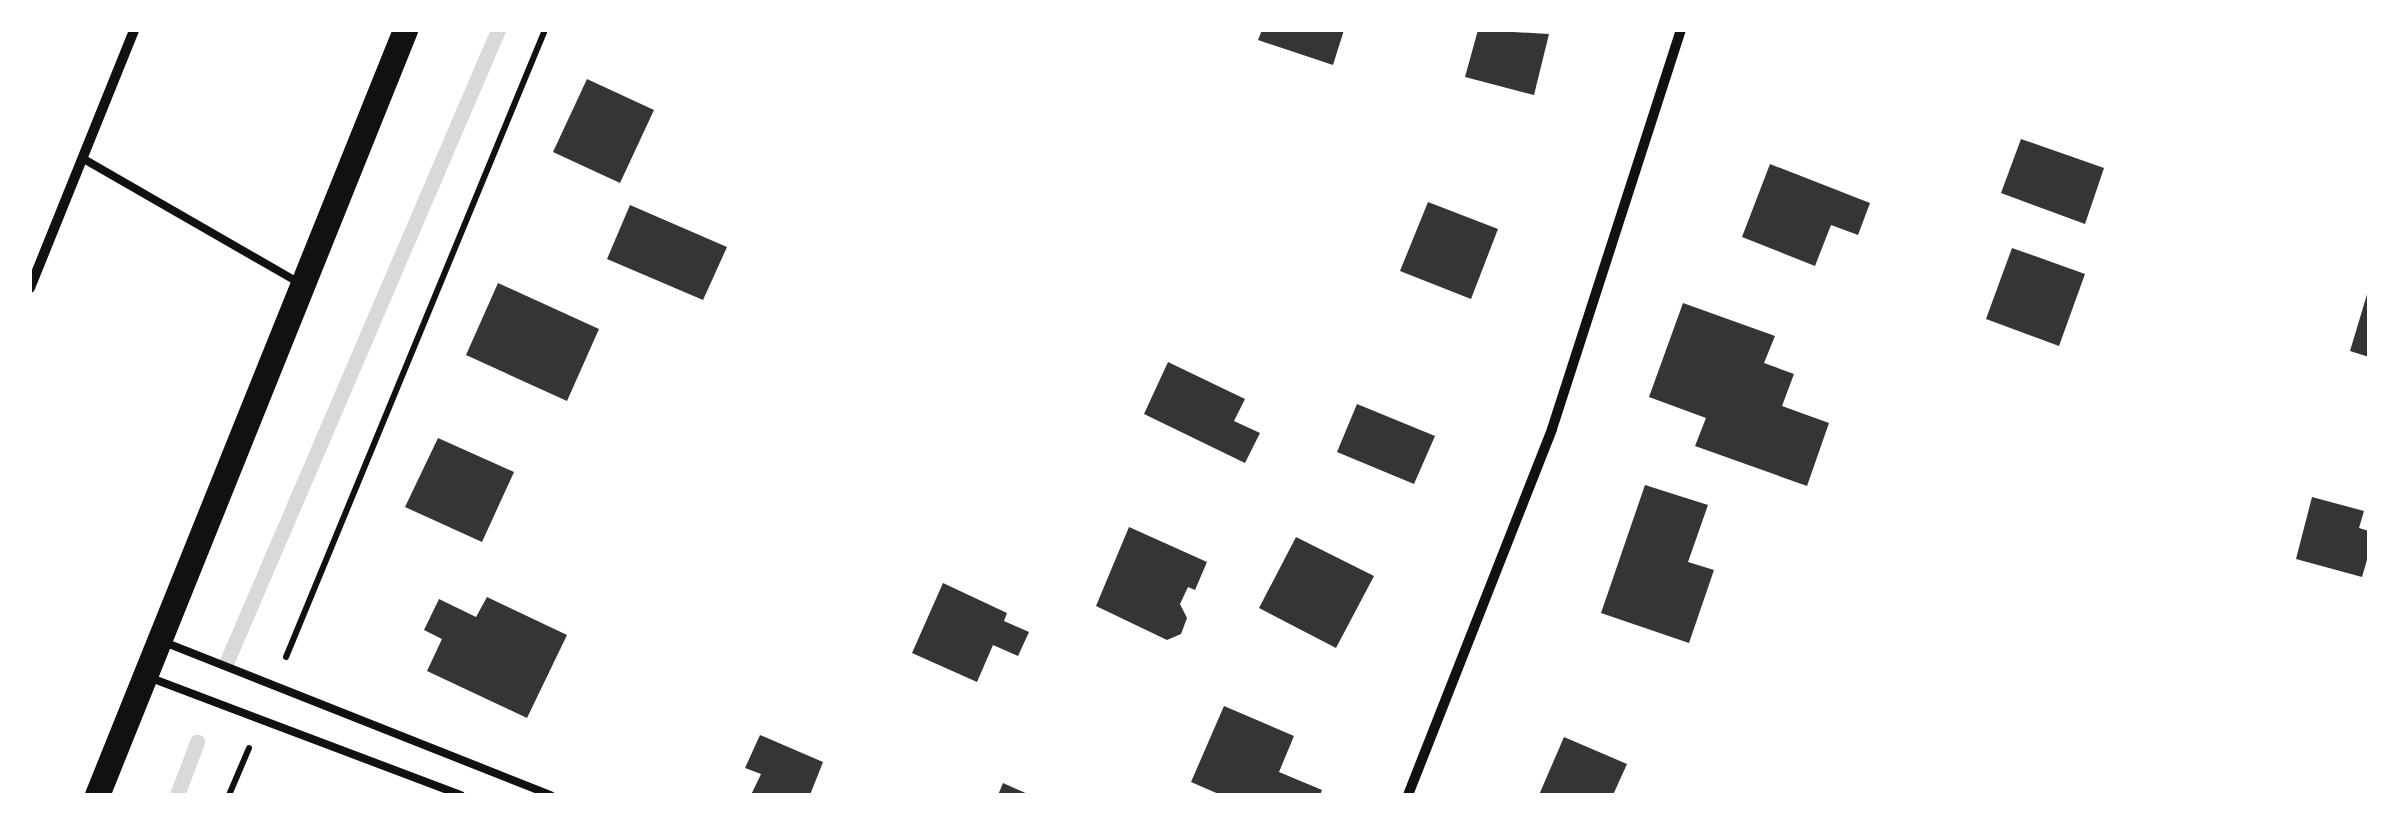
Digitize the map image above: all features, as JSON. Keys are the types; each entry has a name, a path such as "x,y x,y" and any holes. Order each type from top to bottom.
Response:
{"main road":[{"path":"97,795 406,30"}],"street":[{"path":"30,288 134,30"},
{"path":"1408,795 1552,429 1681,30"}],"lane":[{"path":"82,158 303,285"},
{"path":"160,641 550,795"},
{"path":"146,676 460,795"}],"path":[{"path":"274,686 545,30"},
{"path":"229,795 260,720"}],"building":[{"path":"1262,30 1344,30 1333,65 1258,40"},
{"path":"1478,30 1549,34 1534,95 1465,77"},
{"path":"587,79 654,110 620,183 553,152"},
{"path":"2021,139 2104,168 2085,224 2001,193"},
{"path":"1770,164 1870,203 1858,235 1831,225 1815,266 1742,237"},
{"path":"1428,202 1498,229 1471,299 1400,271"},
{"path":"630,205 727,247 703,300 607,259"},
{"path":"2012,248 2085,274 2059,346 1986,319"},
{"path":"498,283 599,329 567,401 466,355"},
{"path":"2369,292 2369,357 2350,351"},
{"path":"1683,303 1775,336 1764,363 1794,374 1782,406 1829,423 1807,486 1695,446 1706,418 1649,397"},
{"path":"1168,362 1245,399 1234,421 1260,433 1245,463 1144,414"},
{"path":"1357,404 1435,436 1414,484 1337,452"},
{"path":"438,438 514,472 482,542 405,507"},
{"path":"1645,485 1708,505 1688,562 1714,570 1689,643 1601,613"},
{"path":"2312,497 2364,511 2359,528 2369,531 2369,553 2362,577 2296,559"},
{"path":"1129,527 1207,562 1195,590 1188,587 1180,604 1187,618 1181,634 1167,640 1096,606"},
{"path":"1296,537 1374,576 1336,648 1259,608"},
{"path":"943,583 1007,613 1004,621 1029,632 1018,656 993,645 977,682 912,653"},
{"path":"487,597 567,635 527,718 427,671 442,639 424,630 439,599 476,617"},
{"path":"1224,706 1294,736 1279,772 1322,790 1320,795 1221,795 1191,782"},
{"path":"760,735 823,762 810,795 751,795 761,774 745,768"},
{"path":"1564,737 1627,764 1613,795 1539,795"},
{"path":"1003,783 1030,795 998,795"}],"waterway":[{"path":"227,661 498,30"},
{"path":"177,795 197,742"}]}
